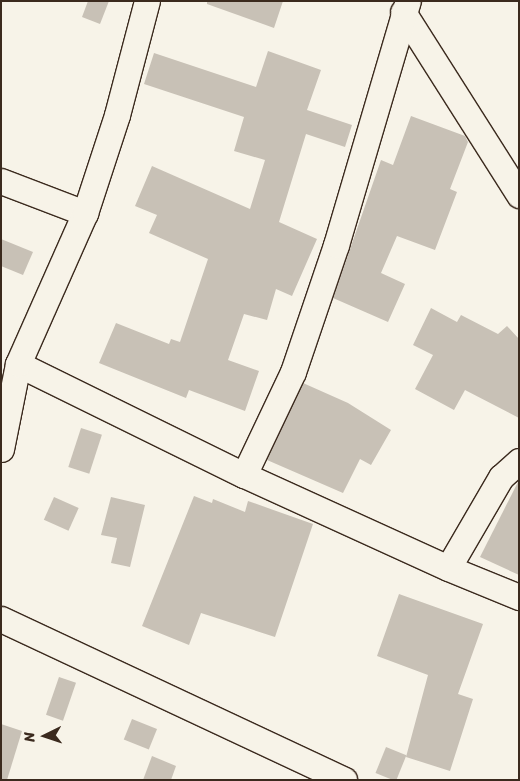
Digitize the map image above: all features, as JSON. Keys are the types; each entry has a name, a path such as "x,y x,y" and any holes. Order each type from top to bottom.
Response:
{"street":[{"path":"1,449 18,364 85,213 117,115 148,1"},
{"path":"405,7 519,195"},
{"path":"244,475 293,372 336,245 405,7"},
{"path":"1,181 85,213"},
{"path":"18,364 244,475 448,568 519,597"},
{"path":"448,568 501,477 519,461"},
{"path":"1,619 344,780"}],"building":[{"path":"88,1 109,1 100,24 82,17"},
{"path":"207,1 283,1 274,28 207,4"},
{"path":"268,51 321,70 307,110 352,125 345,147 306,134 279,222 317,239 292,296 276,289 267,320 244,314 228,360 259,371 245,411 189,390 186,398 99,363 116,323 169,344 171,339 180,342 208,259 149,233 157,215 135,206 152,166 250,209 265,160 234,151 244,117 144,84 154,53 256,87"},
{"path":"411,116 465,136 468,142 450,189 457,192 435,250 397,236 381,273 405,284 388,322 333,298 381,160 393,165"},
{"path":"1,239 33,252 23,275 1,266"},
{"path":"431,308 457,322 461,315 498,334 507,326 519,339 519,418 465,390 454,410 415,389 433,355 413,345"},
{"path":"303,383 348,403 391,430 371,465 360,459 343,493 267,460"},
{"path":"81,428 102,435 89,474 68,467"},
{"path":"519,480 519,575 480,557"},
{"path":"194,496 212,503 213,499 245,512 248,501 313,524 275,637 201,613 189,645 142,626"},
{"path":"54,497 79,508 68,531 44,520"},
{"path":"111,497 145,505 130,567 111,563 117,538 101,535"},
{"path":"399,594 483,624 458,694 473,699 450,771 406,757 428,675 377,656"},
{"path":"59,677 76,683 63,721 46,715"},
{"path":"132,719 157,729 149,750 124,739"},
{"path":"1,724 22,731 7,780 1,780"},
{"path":"386,747 406,755 396,780 376,773"},
{"path":"152,756 176,766 171,780 143,780"}]}
